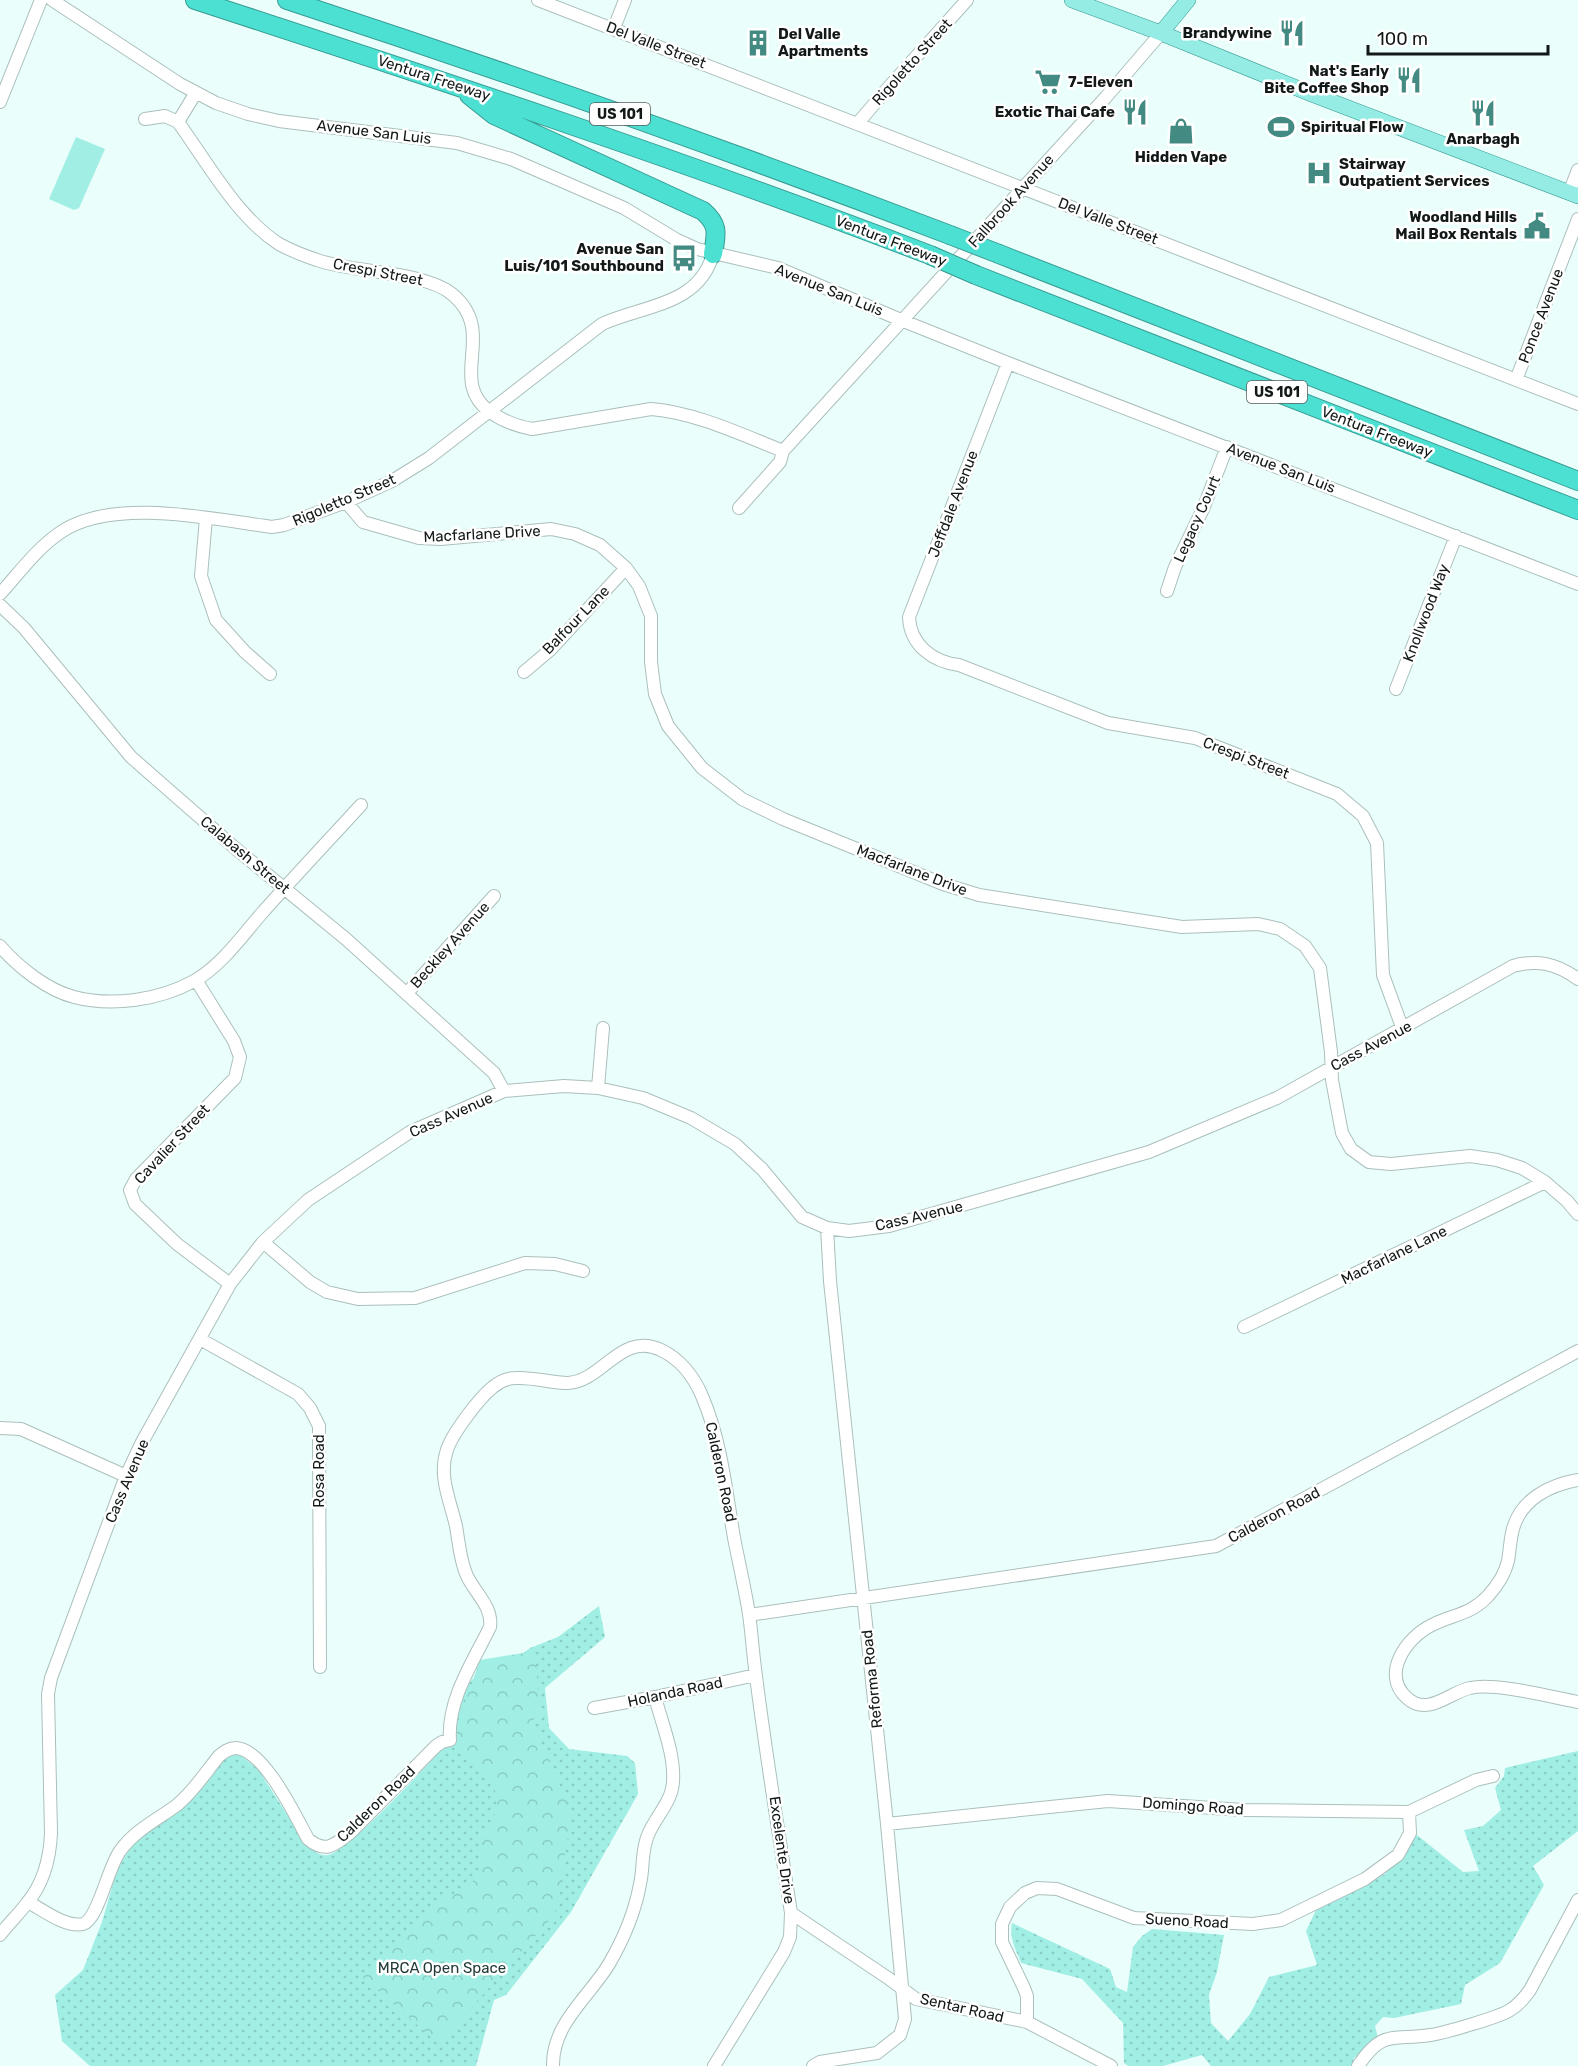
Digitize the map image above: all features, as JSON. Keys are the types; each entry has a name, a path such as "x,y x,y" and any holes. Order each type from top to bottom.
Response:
{"highway":[{"name":"Ventura Freeway","path":"195,0 457,86 812,210 1578,510"},
{"name":"Ventura Freeway","path":"287,0 470,60 822,186 1578,481"},
{"path":"457,86 494,114 703,212 712,219 717,231 713,254"}],"main road":[{"path":"1072,0 1574,194"},
{"name":"Fallbrook Avenue","path":"1161,33 1188,0"}],"street":[{"path":"0,102 41,0"},
{"name":"Avenue San Luis","path":"52,0 195,94 248,114 279,121 457,143 511,159 624,208 677,240 713,254 778,268 1008,363 1578,584"},
{"name":"Del Valle Street","path":"538,0 1578,404"},
{"path":"614,28 626,0"},
{"name":"Rigoletto Street","path":"857,124 967,0"},
{"name":"Fallbrook Avenue","path":"739,508 780,462 783,451 1106,97 1161,33"},
{"path":"145,119 165,116 178,122 195,94"},
{"name":"Crespi Street","path":"178,122 239,206 257,226 280,244 318,260 435,284 452,295 468,312 474,335 471,379 473,392 479,403 515,426 532,429 651,409 691,416 783,451"},
{"path":"1574,194 1578,170"},
{"name":"Ponce Avenue","path":"1516,380 1578,219"},
{"name":"Rigoletto Street","path":"0,594 45,543 63,530 100,516 138,512 272,527 284,525 346,502 392,481 420,464 602,324 688,292 709,269 713,254"},
{"name":"Jeffdale Avenue","path":"919,644 909,629 909,617 1008,363"},
{"name":"Legacy Court","path":"1167,591 1174,567 1203,509 1227,447"},
{"name":"Macfarlane Drive","path":"346,502 363,522 419,538 441,539 551,529 575,534 600,545 626,568 639,586 651,616 651,662 655,694 668,726 702,768 742,799 943,884 979,895 1182,927 1258,924 1280,929 1305,946 1320,968 1332,1080 1342,1133 1351,1149 1369,1162 1391,1164 1470,1156 1497,1160 1522,1168 1545,1182 1578,1214"},
{"path":"206,518 201,576 216,620 245,652 270,674"},
{"name":"Knollwood Way","path":"1396,689 1456,536"},
{"name":"Balfour Lane","path":"524,672 550,650 626,568"},
{"name":"Calabash Street","path":"0,605 24,628 131,757 407,993 494,1073 504,1091"},
{"name":"Crespi Street","path":"919,644 932,657 945,663 959,665 1108,723 1195,738 1337,794 1363,816 1377,843 1383,975 1402,1027"},
{"path":"0,946 12,960 41,982 73,997 102,1001 130,1000 171,991 196,980 226,953 361,805"},
{"name":"Beckley Avenue","path":"407,993 494,896"},
{"name":"Cass Avenue","path":"0,1935 28,1902 43,1873 49,1855 51,1833 48,1694 51,1678 126,1476 141,1444 230,1284 263,1242 308,1200 410,1132 504,1091 564,1086 598,1088 643,1098 681,1114 735,1144 762,1169 802,1217 827,1228 849,1231 889,1226 1149,1152 1277,1098 1513,966 1527,962 1554,965 1563,968 1578,979"},
{"name":"Cavalier Street","path":"196,980 234,1041 240,1057 235,1078 136,1179 130,1190 135,1204 177,1244 230,1284"},
{"path":"598,1088 603,1028"},
{"name":"Macfarlane Lane","path":"1244,1327 1545,1182"},
{"name":"Reforma Road","path":"813,2066 820,2062 877,2052 900,2035 905,2019 904,1990 830,1281 827,1228"},
{"path":"263,1242 310,1282 327,1292 358,1299 415,1298 525,1263 555,1264 583,1271"},
{"name":"Rosa Road","path":"200,1339 298,1394 310,1408 319,1426 320,1667"},
{"name":"Calderon Road","path":"28,1902 65,1922 83,1924 92,1918 108,1873 120,1851 143,1828 178,1804 226,1750 236,1748 247,1752 270,1773 308,1839 324,1848 335,1844 350,1833 436,1746 450,1740 449,1727 458,1692 490,1627 491,1619 467,1576 462,1562 456,1526 444,1486 446,1450 455,1432 492,1388 504,1380 517,1378 573,1383 586,1378 623,1351 640,1345 660,1349 676,1360 690,1374 715,1431 749,1616 1216,1546 1578,1351"},
{"path":"0,1428 21,1429 126,1476"},
{"path":"1578,1480 1559,1483 1534,1497 1521,1510 1513,1528 1508,1562 1499,1581 1487,1596 1474,1609 1431,1625 1402,1651 1395,1666 1396,1682 1407,1698 1421,1704 1434,1704 1468,1688 1487,1686 1578,1701"},
{"name":"Excelente Drive","path":"714,2066 784,1952 790,1937 791,1913 749,1616"},
{"name":"Holanda Road","path":"594,1708 756,1675"},
{"path":"553,2066 558,2039 570,2014 610,1962 635,1908 641,1881 643,1850 648,1834 667,1803 673,1784 672,1764 655,1697"},
{"name":"Domingo Road","path":"887,1824 1108,1801 1243,1810 1409,1812 1476,1780 1492,1776"},
{"name":"Sueno Road","path":"1027,2022 1027,1996 1002,1942 1002,1924 1010,1907 1025,1893 1037,1888 1057,1889 1134,1918 1253,1924 1281,1920 1365,1879 1398,1855 1410,1833 1409,1812"},
{"path":"1358,2066 1369,2050 1380,2042 1396,2036 1430,2035 1508,2012 1521,2003 1578,1900"},
{"name":"Sentar Road","path":"791,1913 916,1999 1027,2022 1111,2066"}],"green space":[{"path":"76,137 105,149 79,208 74,210 49,199"},
{"path":"599,1606 605,1637 545,1688 549,1728 569,1749 627,1756 635,1763 638,1794 571,1912 506,1995 494,2000 476,2066 90,2066 62,2041 55,1995 83,1970 102,1922 117,1870 132,1845 225,1755 240,1755 258,1769 307,1846 319,1854 328,1855 338,1850 369,1825 442,1749 458,1742 457,1715 467,1686 480,1670 513,1661 530,1648 558,1637"},
{"name":"MRCA Open Space","path":"535,1651 540,1718 531,1720 572,1813 555,1914 439,2044 361,1976 382,1959 427,1910 442,1899 465,1888 476,1876 481,1841 497,1807 496,1794 488,1778 462,1752 453,1736 480,1660"},
{"path":"1578,1751 1578,1831 1533,1866 1544,1885 1500,1963 1465,1985 1461,2004 1394,2018 1383,2017 1375,2026 1378,2038 1354,2058 1352,2066 1211,2066 1202,2055 1163,2066 1128,2066 1124,2063 1123,2023 1082,1979 1021,1963 1015,1949 1011,1934 1012,1923 1110,1969 1116,1987 1127,1992 1133,1947 1152,1929 1224,1935 1217,1972 1209,1995 1211,2023 1228,2041 1250,2014 1269,1977 1317,1965 1306,1931 1317,1908 1385,1874 1417,1835 1463,1872 1479,1871 1464,1830 1483,1826 1501,1810 1495,1788 1504,1776 1505,1768"}],"place":[{"name":"Brandywine","path":"1292,33"},
{"name":"Del Valle Apartments","path":"758,43"},
{"name":"Nat's Early Bite Coffee Shop","path":"1409,80"},
{"name":"7-Eleven","path":"1048,82"},
{"name":"Exotic Thai Cafe","path":"1135,112"},
{"name":"Anarbagh","path":"1483,113"},
{"name":"Spiritual Flow","path":"1281,127"},
{"name":"Hidden Vape","path":"1181,131"},
{"name":"Stairway Outpatient Services","path":"1319,173"},
{"name":"Woodland Hills Mail Box Rentals","path":"1537,226"},
{"name":"Avenue San Luis/101 Southbound","path":"684,258"}]}
